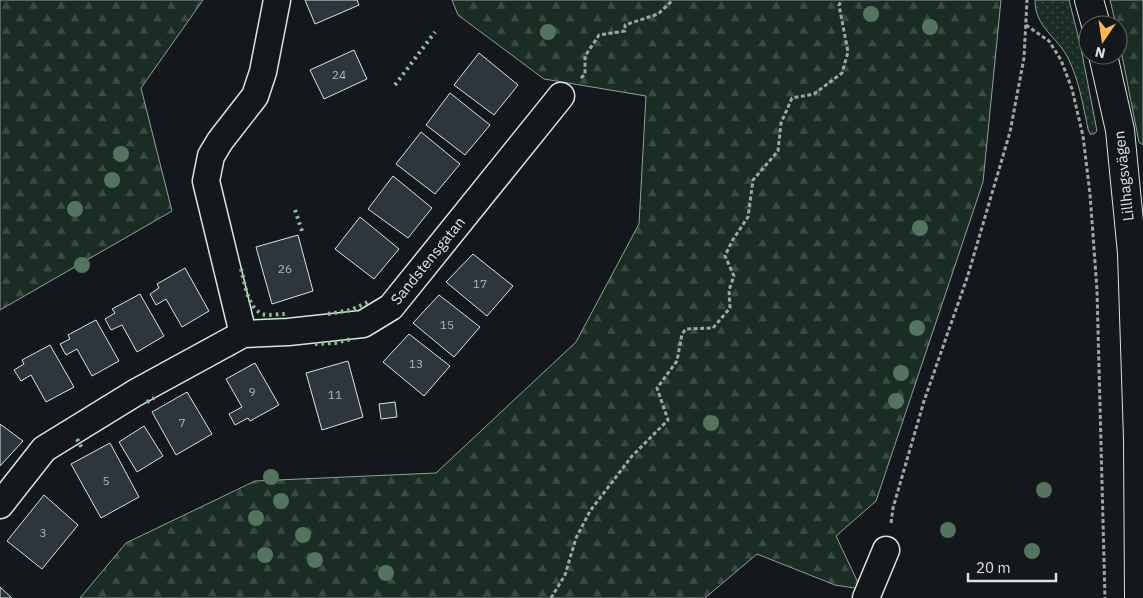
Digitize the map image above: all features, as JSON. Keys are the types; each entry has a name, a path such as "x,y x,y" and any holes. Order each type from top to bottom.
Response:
{"street":[{"path":"243,334 206,181 211,156 220,141 256,96 263,72 276,0"},
{"path":"1089,0 1093,15"},
{"name":"Lillhagsvägen","path":"1105,65 1120,130 1132,253 1138,440 1139,598"},
{"name":"Sandstensgatan","path":"0,505 44,449 135,393 243,334 288,332 363,324 391,308 561,96"},
{"path":"866,598 886,550"}],"path":[{"path":"561,96 585,74 585,56 599,35 626,31 625,25 658,14 673,0"},
{"path":"551,598 565,575 576,538 590,512 632,456 668,420 658,388 677,360 682,334 686,329 713,328 730,308 729,290 734,276 725,256 748,217 753,180 778,151 781,123 792,98 814,94 842,73 848,52 839,5 842,0"},
{"path":"886,550 893,508 924,400 968,275 1010,132 1024,58 1027,0"},
{"path":"1026,25 1049,41 1061,60 1072,89 1083,136 1090,194 1097,290 1104,598"}],"green space":[{"path":"0,0 203,0 141,88 172,211 0,310"},
{"path":"452,0 1001,0 983,182 876,501 836,536 861,589 835,585 757,554 705,598 80,598 126,543 255,481 436,473 576,342 639,224 646,96 544,79 458,15"},
{"path":"1035,0 1069,0 1078,36 1078,65 1084,65 1097,131 1094,134 1090,134 1088,129 1072,66 1063,50 1043,25 1036,10"},
{"path":"1110,0 1143,0 1143,145 1139,142 1124,65 1128,65 1128,15 1114,15"}],"building":[{"path":"305,0 357,0 359,5 315,24"},
{"path":"354,50 367,79 324,99 310,70"},
{"path":"479,53 518,85 494,115 454,85"},
{"path":"450,93 490,125 465,155 426,125"},
{"path":"421,132 460,164 435,194 396,164"},
{"path":"393,176 432,208 408,238 368,209"},
{"path":"360,217 399,249 374,279 335,249"},
{"path":"298,235 313,291 272,304 256,247"},
{"path":"473,254 513,286 487,316 446,282"},
{"path":"185,268 209,311 182,327 166,299 156,305 150,294 159,288 157,284"},
{"path":"140,294 164,336 137,352 122,325 111,330 105,319 115,313 112,309"},
{"path":"439,295 480,327 454,357 413,323"},
{"path":"96,320 119,361 92,376 77,349 66,355 60,344 70,339 68,335"},
{"path":"409,334 450,366 424,396 383,362"},
{"path":"50,345 74,387 46,402 31,375 21,381 14,370 24,364 22,360"},
{"path":"348,361 363,417 322,430 306,373"},
{"path":"255,363 279,405 250,421 248,418 235,425 229,414 242,407 226,379"},
{"path":"187,392 212,434 176,455 152,412"},
{"path":"395,402 397,417 381,419 379,404"},
{"path":"0,424 23,441 0,466"},
{"path":"144,426 163,456 137,472 119,442"},
{"path":"110,443 139,497 101,518 71,464"},
{"path":"44,495 78,525 42,569 7,541"},
{"path":"0,587 12,598 0,598"}],"hedge":[{"path":"395,85 435,32"},
{"path":"295,210 303,234"},
{"path":"241,269 247,294 257,311 264,315 285,314"},
{"path":"328,314 351,310 368,302"},
{"path":"315,344 335,343 351,339"},
{"path":"147,402 154,398"},
{"path":"77,439 83,450"}]}
